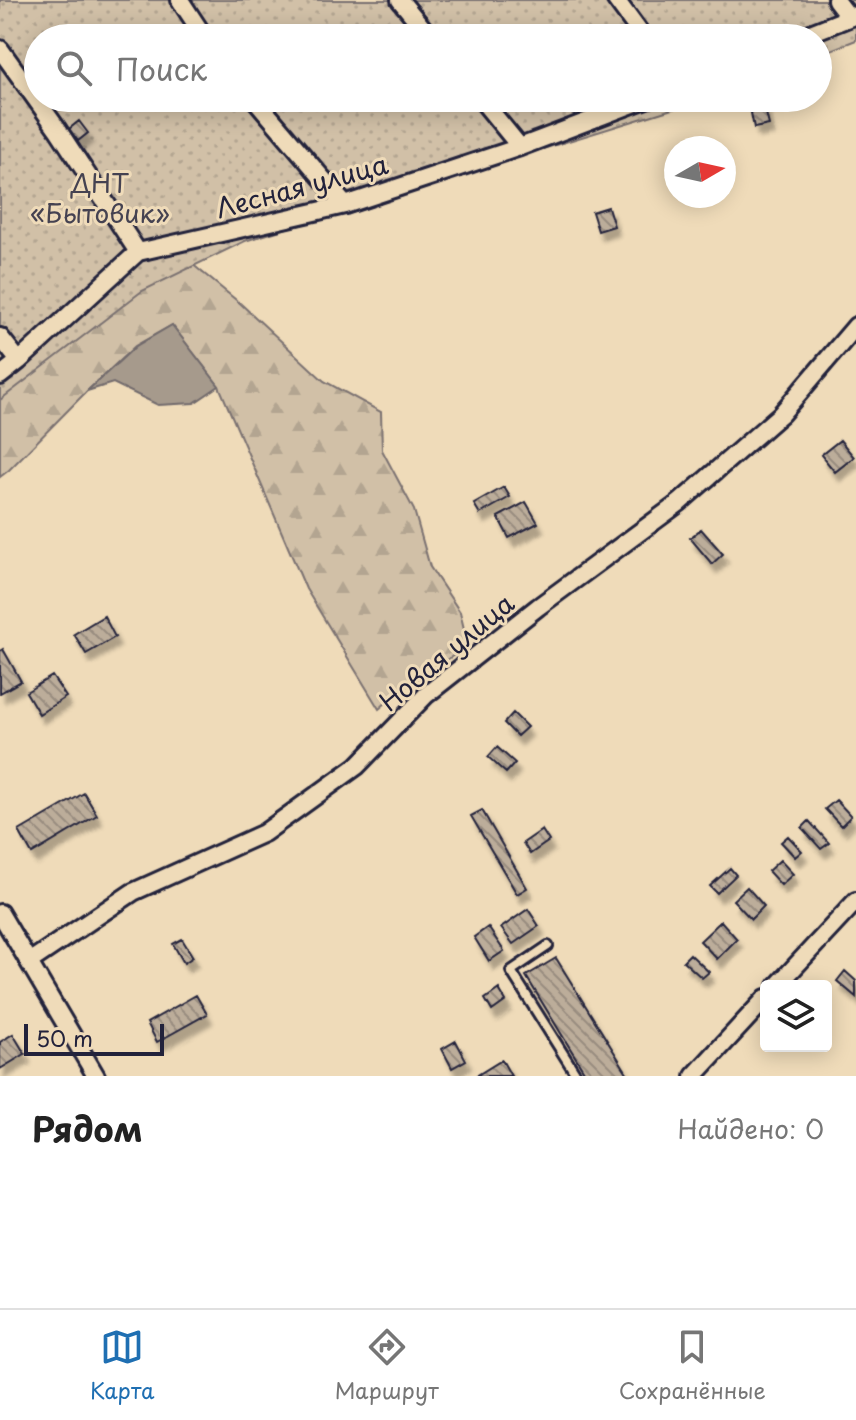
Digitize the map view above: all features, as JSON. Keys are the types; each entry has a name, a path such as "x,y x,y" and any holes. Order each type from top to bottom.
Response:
{"street":[{"path":"180,0 196,24"},
{"path":"400,0 420,24"},
{"path":"616,0 634,24"},
{"path":"832,24 852,16 836,0"},
{"path":"0,49 24,83"},
{"path":"45,112 138,252"},
{"path":"266,112 345,205"},
{"path":"491,112 520,147"},
{"name":"Лесная улица","path":"0,376 138,252 345,205 520,147 612,112"},
{"name":"Новая улица","path":"29,962 133,892 264,833 357,766 426,695 679,503 781,414 856,326"},
{"path":"0,337 19,361"},
{"path":"783,980 856,901"},
{"path":"0,913 96,1076"},
{"path":"694,1076 760,1004"}],"lane":[{"path":"548,946 511,971 577,1076"}],"green space":[{"name":"ДНТ «Бытовик»","path":"0,0 856,0 856,40 832,49 832,24 24,24 24,112 663,112 245,241 142,291 0,400"},
{"path":"186,259 241,304 324,381 381,412 382,450 414,510 430,567 460,612 468,646 402,689 379,709 306,589 219,386 172,325 135,346 0,477 0,385"}],"shaded area":[{"path":"172,325 219,386 194,403 158,405 113,383 87,391 136,346"}],"building":[{"path":"751,112 766,112 769,125 754,128"},
{"path":"79,121 88,133 78,141 69,129"},
{"path":"608,207 614,226 598,231 592,212"},
{"path":"840,440 854,457 835,472 821,455"},
{"path":"504,487 510,497 480,514 474,504"},
{"path":"526,502 538,523 509,538 498,517"},
{"path":"701,529 723,554 712,564 690,538"},
{"path":"104,616 115,637 86,654 74,634"},
{"path":"3,649 21,681 0,693 0,651"},
{"path":"52,676 66,697 39,714 26,692"},
{"path":"513,713 527,727 517,736 504,723"},
{"path":"497,747 515,763 506,773 488,757"},
{"path":"84,793 97,815 32,854 19,831"},
{"path":"836,800 851,816 841,826 825,809"},
{"path":"482,810 527,888 517,894 471,816"},
{"path":"809,821 829,843 821,849 802,828"},
{"path":"542,830 549,841 530,854 523,843"},
{"path":"788,836 802,851 795,857 781,842"},
{"path":"780,860 793,874 781,885 768,871"},
{"path":"730,868 736,875 717,893 710,886"},
{"path":"747,887 764,906 751,919 733,900"},
{"path":"528,909 539,926 513,944 501,928"},
{"path":"721,921 737,939 717,959 700,941"},
{"path":"488,927 504,951 489,961 474,937"},
{"path":"182,939 193,957 184,963 173,944"},
{"path":"690,954 709,972 702,978 683,961"},
{"path":"556,958 629,1076 587,1076 526,976"},
{"path":"845,971 856,981 856,997 837,981"},
{"path":"499,989 506,1001 492,1011 485,999"},
{"path":"196,995 207,1014 157,1042 147,1023"},
{"path":"13,1034 25,1054 0,1069 0,1042"},
{"path":"456,1041 466,1060 452,1068 442,1049"},
{"path":"502,1060 511,1076 476,1076"}]}
